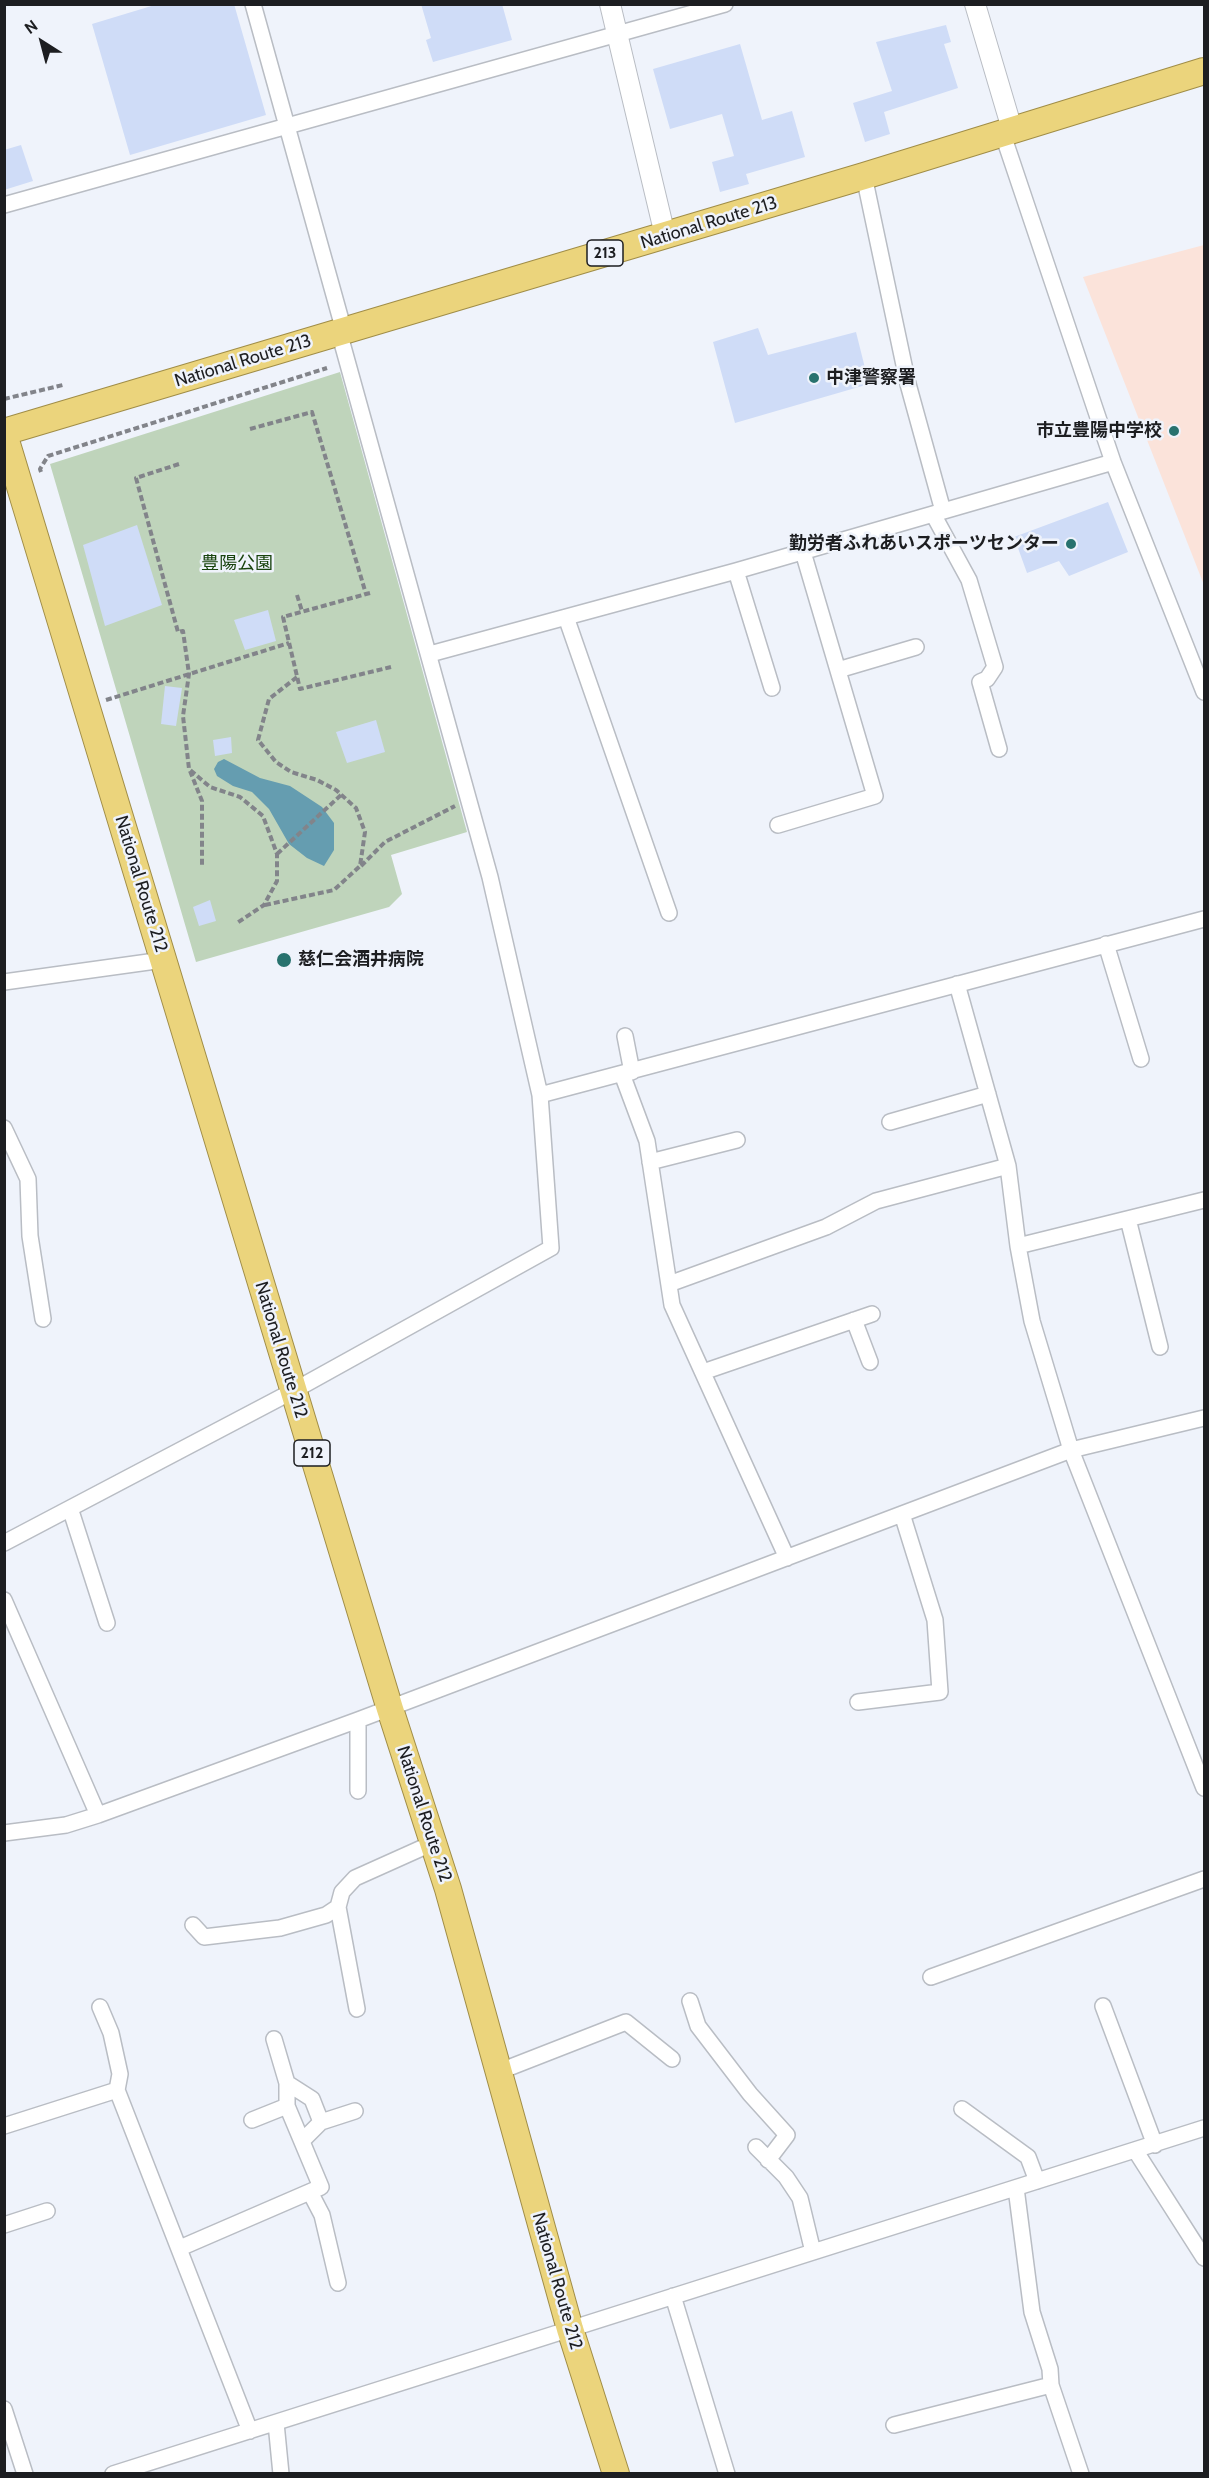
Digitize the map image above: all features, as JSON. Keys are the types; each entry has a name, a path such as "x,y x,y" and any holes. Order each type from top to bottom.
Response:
{"highway":[{"name":"National Route 213","path":"4,433 864,176 1204,70"},
{"name":"National Route 212","path":"4,433 390,1709 433,1843 570,2330 616,2474"}],"street":[{"path":"4,1543 70,1511 294,1391 551,1248 540,1095 470,802 253,4"},
{"path":"610,4 665,236"},
{"path":"4,205 287,128 725,4"},
{"path":"975,4 1007,130 1113,462 1204,692"},
{"path":"864,176 938,513 969,580 995,668 987,679 980,682 999,749"},
{"path":"430,654 736,571 1113,462"},
{"path":"778,825 875,796 803,552"},
{"path":"736,571 772,688"},
{"path":"566,617 669,913"},
{"path":"838,670 916,647"},
{"path":"540,1095 1204,919"},
{"path":"1106,944 1141,1059"},
{"path":"4,982 163,960"},
{"path":"957,984 1008,1166 1018,1246 1032,1321 1071,1450 1204,1788"},
{"path":"625,1036 627,1073 647,1141 672,1305 787,1558"},
{"path":"890,1122 988,1094"},
{"path":"4,1128 28,1179 30,1236 43,1319"},
{"path":"650,1161 737,1140"},
{"path":"669,1284 826,1227 876,1201 1008,1166"},
{"path":"1018,1246 1204,1200"},
{"path":"1128,1219 1160,1347"},
{"path":"702,1372 872,1314"},
{"path":"854,1320 870,1362"},
{"path":"4,1833 66,1825 98,1815 390,1709 1071,1450 1204,1418"},
{"path":"70,1511 107,1623"},
{"path":"858,1702 940,1692 935,1620 902,1515"},
{"path":"4,1600 98,1815"},
{"path":"358,1720 358,1791"},
{"path":"357,2009 338,1907 342,1892 355,1878 433,1843"},
{"path":"931,1977 1204,1879"},
{"path":"192,1925 204,1937 280,1928 326,1916 338,1907"},
{"path":"690,2001 698,2025 750,2094 787,2135 768,2160"},
{"path":"1103,2006 1155,2145"},
{"path":"100,2007 111,2033 120,2074 117,2090 250,2431"},
{"path":"498,2072 626,2022 672,2059"},
{"path":"180,2248 321,2187 287,2106 287,2083 274,2039"},
{"path":"287,2083 312,2099 321,2122"},
{"path":"4,2127 117,2090"},
{"path":"252,2120 287,2106"},
{"path":"962,2109 1028,2157 1037,2181"},
{"path":"302,2141 321,2122 355,2111"},
{"path":"113,2474 1204,2128"},
{"path":"756,2147 786,2176 800,2198 813,2252"},
{"path":"1135,2150 1204,2258"},
{"path":"1016,2188 1032,2312 1050,2369 1051,2385 1081,2474"},
{"path":"310,2192 322,2215 338,2283"},
{"path":"4,2225 47,2211"},
{"path":"673,2296 727,2474"},
{"path":"894,2425 1051,2385"},
{"path":"4,2409 25,2474"},
{"path":"276,2423 281,2474"}],"path":[{"path":"43,480 40,469 48,456 327,368"},
{"path":"4,399 63,385"},
{"path":"250,429 312,412 368,594 283,616 300,689 391,668"},
{"path":"179,464 136,478 178,632 183,631 189,674 183,716 189,769 202,801 202,867"},
{"path":"297,595 302,611"},
{"path":"102,701 289,643"},
{"path":"297,677 269,699 258,740 276,762 291,772 317,780 341,795 356,808 365,832 360,866"},
{"path":"189,769 210,787 240,796 263,816 277,854 277,881 264,905"},
{"path":"277,854 341,795"},
{"path":"237,923 264,905 334,890 385,842 458,805 470,802"}],"shaded area":[{"name":"市立豊陽中学校","path":"1204,245 1204,585 1083,277"}],"green space":[{"name":"豊陽公園","path":"340,372 467,832 391,855 402,894 389,907 196,962 50,464"}],"water":[{"path":"224,759 260,778 290,786 322,807 334,823 334,850 324,866 307,858 289,844 269,809 252,792 233,786 217,776 214,769 218,762"}],"building":[{"path":"158,4 234,4 266,115 130,155 92,24"},
{"path":"421,4 502,4 512,40 433,62 426,40 431,38"},
{"path":"946,25 951,42 944,44 958,88 884,112 890,134 865,142 853,103 892,91 876,42"},
{"path":"740,44 762,120 792,111 805,157 746,174 749,184 720,192 712,162 734,156 722,114 670,129 653,69"},
{"path":"21,145 33,181 4,190 4,150"},
{"path":"758,328 768,355 856,332 869,384 735,423 713,342"},
{"name":"勤労者ふれあいスポーツセンター","path":"1108,502 1128,552 1069,576 1059,561 1027,573 1014,537"},
{"path":"137,525 162,605 105,626 83,545"},
{"path":"268,610 276,641 245,650 234,620"},
{"path":"165,686 182,688 176,726 161,724"},
{"path":"376,720 385,752 347,763 336,732"},
{"path":"231,737 232,753 215,756 213,740"},
{"path":"210,900 216,921 199,926 193,907"}],"place":[{"name":"中津警察署","path":"814,378"},
{"name":"市立豊陽中学校","path":"1174,431"},
{"name":"勤労者ふれあいスポーツセンター","path":"1071,544"},
{"name":"慈仁会酒井病院","path":"284,960"}]}
